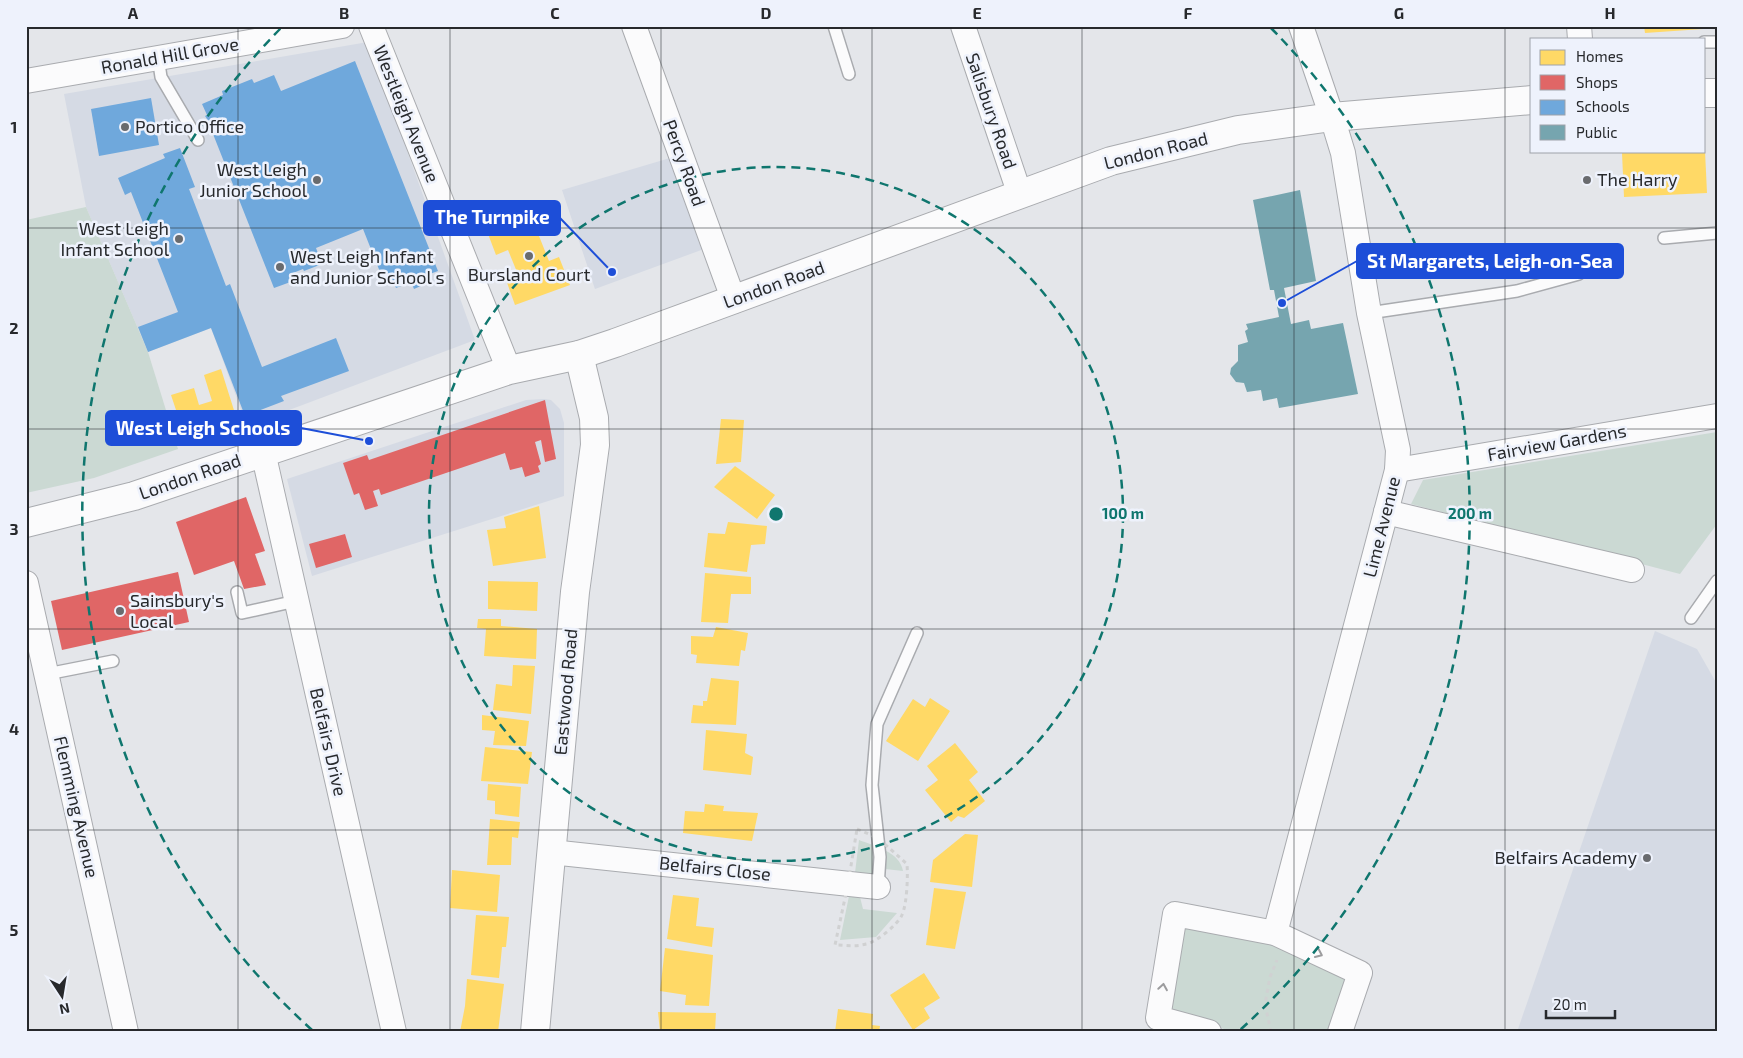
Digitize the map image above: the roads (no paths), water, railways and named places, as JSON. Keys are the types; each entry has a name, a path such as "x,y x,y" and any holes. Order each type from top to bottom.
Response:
{"main road":[{"name":"London Road","path":"26,523 134,496 509,370 579,355 734,301 1111,161 1238,130 1332,117 1530,100"},
{"name":"Eastwood Road","path":"535,1032 575,592 595,445 594,418 579,355"}],"street":[{"name":"Ronald Hill Grove","path":"26,81 342,26"},
{"name":"Westleigh Avenue","path":"371,26 509,370"},
{"name":"Percy Road","path":"634,26 734,301"},
{"name":"Salisbury Road","path":"963,26 1020,195"},
{"name":"Lime Avenue","path":"1280,936 1397,470 1398,450 1369,313 1343,153 1301,26"},
{"name":"Fairview Gardens","path":"1397,470 1717,416"},
{"name":"Belfairs Drive","path":"263,452 394,1032"},
{"path":"1386,512 1632,570"},
{"name":"Flemming Avenue","path":"26,583 126,1032"},
{"name":"Belfairs Close","path":"552,852 878,887"},
{"path":"1209,1032 1150,1025 1175,914 1280,936 1360,973 1340,1032"}],"lane":[{"path":"834,26 849,74"},
{"path":"158,57 161,77 198,140"},
{"path":"1664,238 1717,233"},
{"path":"1369,313 1517,291 1579,274 1599,251"},
{"path":"1691,618 1717,581"},
{"path":"237,592 242,613 296,601"},
{"path":"878,887 880,857 872,785 877,724 917,633"},
{"path":"47,674 113,661"}],"place":[{"name":"Portico Office","path":"125,127"},
{"name":"West Leigh Junior School","path":"317,180"},
{"name":"The Harry","path":"1587,180"},
{"name":"West Leigh Infant School","path":"179,239"},
{"name":"Bursland Court","path":"529,256"},
{"name":"West Leigh Infant and Junior School s","path":"280,267"},
{"name":"The Turnpike","path":"612,272"},
{"name":"St Margarets, Leigh-on-Sea","path":"1282,303"},
{"name":"West Leigh Schools","path":"369,441"},
{"name":"Sainsbury's Local","path":"120,611"},
{"name":"Belfairs Academy","path":"1647,858"}]}
